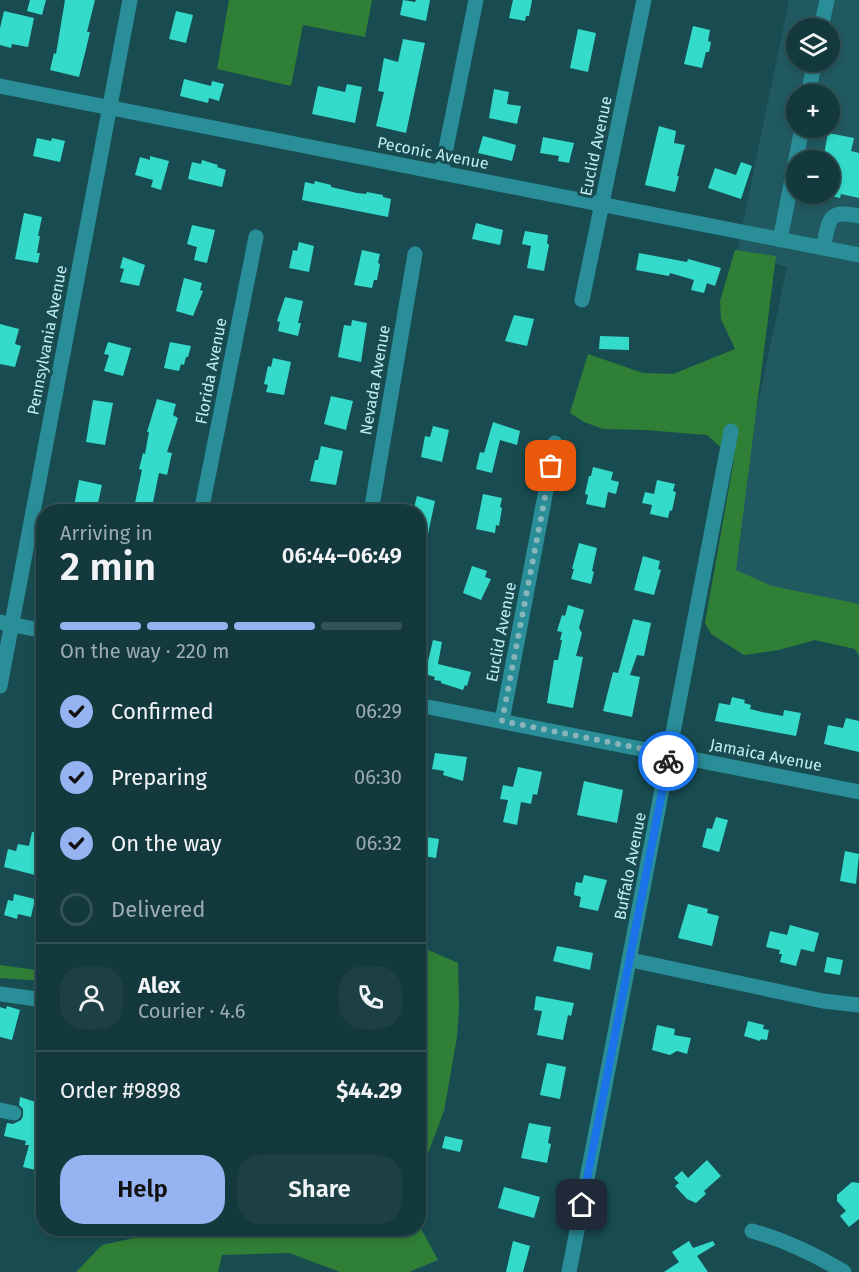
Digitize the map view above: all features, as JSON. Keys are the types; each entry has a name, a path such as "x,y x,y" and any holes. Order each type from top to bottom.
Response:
{"street":[{"name":"Pennsylvania Avenue","path":"0,686 6,623 130,0"},
{"path":"441,173 476,0"},
{"name":"Euclid Avenue","path":"582,300 644,0"},
{"path":"823,18 827,0"},
{"name":"Peconic Avenue","path":"0,87 859,255"},
{"path":"780,240 800,138"},
{"path":"823,248 830,219 836,214 844,213 859,216"},
{"name":"Florida Avenue","path":"203,504 256,237"},
{"name":"Nevada Avenue","path":"372,504 415,254"},
{"name":"Buffalo Avenue","path":"569,1272 731,431"},
{"name":"Euclid Avenue","path":"502,721 555,443"},
{"path":"6,623 36,629"},
{"name":"Jamaica Avenue","path":"426,707 859,792"},
{"path":"630,960 824,1001 859,1005"},
{"path":"0,994 36,999"},
{"path":"752,1231 781,1239 844,1272"}],"shaded area":[{"path":"789,0 859,0 859,625 717,597 787,267 737,252"}],"green space":[{"path":"229,0 372,0 365,37 303,25 291,86 217,69"},
{"path":"735,250 776,256 736,570 772,586 859,604 859,656 855,649 815,640 779,650 744,655 711,634 705,623 734,459 707,435 603,429 584,422 570,413 588,354 643,373 673,374 735,349 721,319 720,301"},
{"path":"426,949 458,963 457,1037 444,1111 426,1159"},
{"path":"0,965 36,970 36,981 0,978"},
{"path":"142,1236 425,1236 438,1260 409,1272 340,1272 289,1253 222,1255 218,1272 76,1272 102,1245"}],"building":[{"path":"30,0 46,0 42,15 27,11"},
{"path":"65,0 95,0 79,77 50,70 54,53 56,54"},
{"path":"403,0 415,2 416,0 430,0 426,21 400,15"},
{"path":"513,0 532,0 529,16 526,16 525,21 509,18"},
{"path":"4,11 34,18 28,47 12,44 11,48 0,45 0,28"},
{"path":"176,11 193,15 186,43 169,39"},
{"path":"693,26 710,30 709,52 706,52 702,68 684,64"},
{"path":"578,29 596,33 588,72 570,68"},
{"path":"403,39 425,43 406,133 376,126 384,92 378,91 384,58 398,62"},
{"path":"184,79 211,86 212,81 224,84 219,101 209,98 208,103 180,96"},
{"path":"347,84 362,87 355,123 312,114 318,86 345,92"},
{"path":"494,89 509,92 507,104 521,106 517,124 489,118"},
{"path":"659,126 676,131 674,143 685,145 675,192 645,185"},
{"path":"840,135 854,138 851,151 859,153 859,198 841,194 840,198 840,150 825,150 827,138 840,138"},
{"path":"483,136 516,145 512,161 478,153"},
{"path":"543,137 574,143 569,163 558,161 559,156 540,153"},
{"path":"37,138 65,141 60,162 33,156"},
{"path":"150,156 169,161 161,190 151,187 153,180 135,175 140,157 150,160"},
{"path":"202,160 226,170 222,187 188,179 192,162 201,164"},
{"path":"741,162 752,166 741,199 708,188 715,168 736,175"},
{"path":"315,181 357,193 383,195 391,199 388,217 302,200 305,182 314,184"},
{"path":"24,213 42,217 38,236 40,236 37,253 40,253 38,263 15,259"},
{"path":"476,223 503,230 500,245 472,239"},
{"path":"192,225 215,230 207,263 194,260 197,247 187,244"},
{"path":"525,231 548,235 549,245 544,271 527,268 531,246 522,244"},
{"path":"299,242 314,246 309,272 289,268 293,250 297,251"},
{"path":"362,250 380,254 377,280 374,280 372,288 354,285"},
{"path":"639,253 687,262 688,259 721,268 715,286 707,283 704,293 691,290 694,280 670,273 669,276 636,270"},
{"path":"123,257 145,265 139,286 120,282 124,269 120,268"},
{"path":"184,278 202,283 200,290 203,291 193,316 176,311"},
{"path":"285,297 303,301 298,323 301,323 298,336 278,331 280,322 277,321"},
{"path":"514,315 534,319 527,346 505,341"},
{"path":"352,320 367,323 361,362 338,357 344,325 351,326"},
{"path":"0,324 19,329 15,344 21,346 15,367 0,364"},
{"path":"600,336 629,337 629,350 599,349"},
{"path":"108,342 131,348 123,376 104,371 109,355 104,354"},
{"path":"170,342 191,346 188,357 184,365 181,364 179,371 164,368"},
{"path":"273,358 291,362 284,395 266,392 268,385 264,384 268,366 271,367"},
{"path":"331,396 353,401 346,430 324,424"},
{"path":"157,399 176,404 173,415 178,418 167,452 172,453 167,475 159,473 153,504 135,504 142,470 139,469 143,453 145,454 149,432 147,432"},
{"path":"93,400 113,403 105,445 86,442"},
{"path":"493,422 520,431 517,445 500,440 492,473 476,469 480,452 484,453"},
{"path":"433,426 449,430 442,462 421,457 425,436 430,437"},
{"path":"321,446 343,451 336,485 310,481"},
{"path":"593,467 613,472 611,480 619,482 616,494 608,492 605,508 586,504 588,495 585,494"},
{"path":"79,480 102,485 98,504 74,504"},
{"path":"657,480 675,484 673,491 676,492 668,518 650,514 652,505 642,503 645,492 654,494"},
{"path":"483,494 502,498 499,526 496,525 495,533 476,529"},
{"path":"417,496 435,501 428,534 426,534 426,504 415,504"},
{"path":"579,543 597,548 591,584 571,579"},
{"path":"643,556 660,561 658,569 661,570 654,595 634,590"},
{"path":"472,566 487,571 485,577 491,579 481,600 463,593"},
{"path":"568,605 584,610 579,628 582,633 576,656 583,657 573,708 547,703 554,660 558,660 562,640 560,640 562,632 557,631"},
{"path":"633,619 651,623 644,656 637,655 630,675 640,677 632,717 603,711 613,672 618,673"},
{"path":"433,640 442,642 438,664 471,672 467,686 465,685 463,690 434,680 435,677 426,674"},
{"path":"732,697 745,700 744,703 751,705 750,709 762,712 783,716 784,710 801,713 796,736 715,721 719,703 730,705"},
{"path":"846,718 859,721 859,752 824,744 828,725 843,728"},
{"path":"435,753 467,757 463,781 443,775 444,771 432,769"},
{"path":"518,767 542,772 537,795 533,794 531,804 521,802 517,825 503,822 508,800 500,799 503,785 513,787"},
{"path":"584,781 623,790 617,823 577,815"},
{"path":"716,817 728,820 719,852 702,847 707,828 712,829"},
{"path":"32,832 36,833 35,875 4,867 8,849 16,851 18,844 29,846"},
{"path":"426,837 439,839 436,858 426,856"},
{"path":"845,851 859,854 856,884 840,881"},
{"path":"584,875 607,880 598,911 579,907 581,897 574,895 576,882 582,883"},
{"path":"14,894 35,899 31,917 18,914 17,919 4,915 8,900 13,901"},
{"path":"688,904 708,909 707,913 719,916 712,946 678,938"},
{"path":"790,925 819,933 814,952 801,949 796,966 780,962 782,954 779,954 780,950 766,947 770,931 787,935"},
{"path":"557,946 593,953 590,970 553,961"},
{"path":"827,957 843,960 840,975 824,972"},
{"path":"536,996 574,1003 571,1016 568,1015 563,1040 537,1035 542,1011 534,1010"},
{"path":"7,1006 20,1010 12,1040 0,1037 0,1007 6,1009"},
{"path":"748,1021 764,1025 763,1029 769,1030 767,1040 761,1039 760,1041 744,1036"},
{"path":"657,1025 675,1029 674,1035 691,1038 687,1054 677,1051 670,1055 652,1050"},
{"path":"547,1063 566,1067 560,1099 540,1095"},
{"path":"20,1097 36,1102 36,1170 23,1167 29,1145 25,1145 26,1141 4,1136 7,1123 13,1124 21,1120 23,1116 23,1109 19,1105"},
{"path":"529,1123 551,1127 548,1143 551,1144 547,1163 521,1158"},
{"path":"445,1136 463,1140 460,1152 442,1148"},
{"path":"707,1160 721,1176 704,1191 706,1194 696,1203 687,1199 675,1186 679,1183 674,1178 682,1171 688,1178"},
{"path":"852,1182 859,1183 859,1219 849,1227 840,1216 846,1211 837,1201 837,1195"},
{"path":"504,1187 540,1197 534,1218 498,1208"},
{"path":"513,1241 530,1246 523,1272 506,1272"},
{"path":"689,1241 693,1248 713,1241 715,1245 697,1256 708,1272 664,1272 679,1262 672,1252"}],"way so far":[{"path":"551,466 502,721 669,754 668,761"}],"route":[{"path":"582,1205 668,761"}]}
